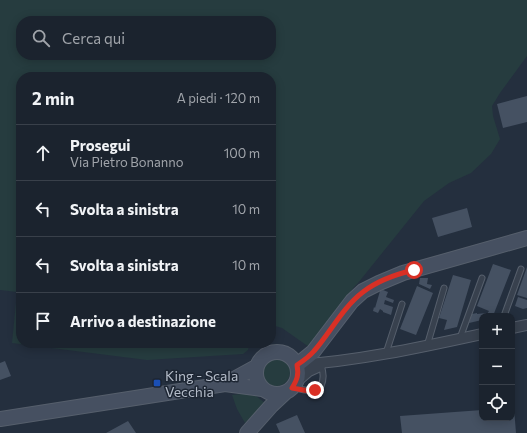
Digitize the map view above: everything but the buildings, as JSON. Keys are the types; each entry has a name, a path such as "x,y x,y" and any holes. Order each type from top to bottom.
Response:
{"street":[{"path":"297,365 313,352 352,301 363,291 403,272 527,238"},
{"path":"515,327 527,325"},
{"path":"297,365 323,365 479,335"},
{"path":"319,344 319,354 325,358 361,357"},
{"path":"269,353 283,353 290,356 297,365 299,375 291,387 277,394 267,392 257,384 255,378 256,367 259,360 269,353"},
{"path":"247,433 270,406 291,387 310,371 323,365"},
{"path":"225,384 256,367"},
{"path":"0,420 225,384 262,389"}],"lane":[{"path":"505,313 521,269"},
{"path":"460,339 482,278"},
{"path":"427,346 444,288"},
{"path":"386,353 402,304"},
{"path":"291,387 309,391 315,390 321,386 324,377 323,365"}],"green space":[{"path":"0,0 527,0 527,56 492,106 493,116 500,139 491,154 471,173 449,183 424,201 354,287 309,347 282,328 276,326 276,72 16,72 16,292 0,290"},
{"path":"16,302 16,344 12,343"},
{"path":"52,348 249,348 243,354 147,360"},
{"path":"276,358 286,362 290,372 286,382 276,386 266,382 262,372 266,362"},
{"path":"252,393 265,403 245,423 237,409 232,395"}],"place":[{"name":"King - Scala Vecchia","path":"157,383"}],"route":[{"path":"315,390 309,391 292,388 299,375 297,365 313,352 352,301 363,291 403,272 414,270"}]}
